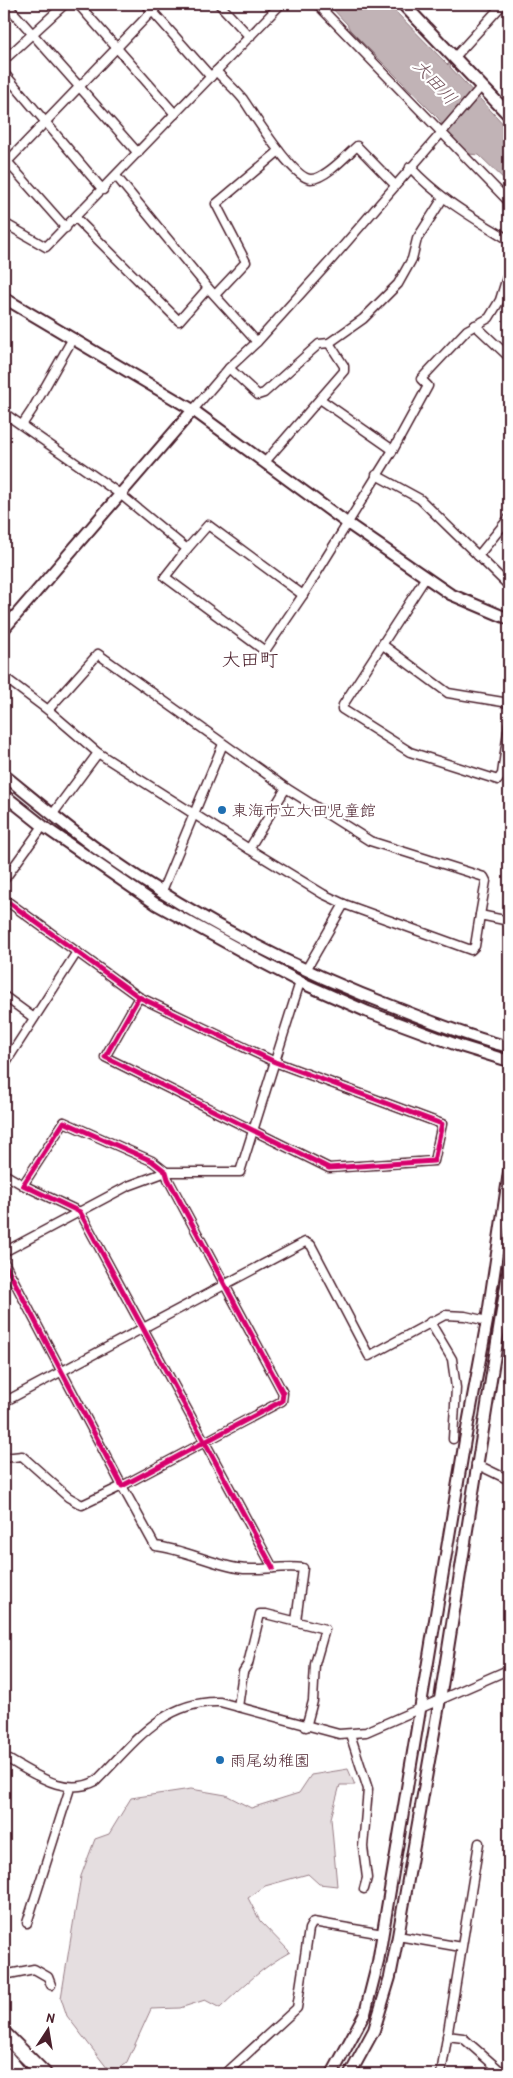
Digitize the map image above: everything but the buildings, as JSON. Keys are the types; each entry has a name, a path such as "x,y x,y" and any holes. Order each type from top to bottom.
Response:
{"highway":[{"path":"4,2034 44,2074"},
{"path":"4,2055 20,2074"}],"main road":[{"path":"402,4 480,88 508,112"}],"street":[{"path":"6,4 138,153"},
{"path":"4,60 65,4"},
{"path":"78,4 175,114"},
{"path":"146,4 214,74 241,98 279,151 298,173 311,179 322,177 357,146 395,185"},
{"path":"66,228 5,161 80,87 159,4"},
{"path":"219,4 250,37"},
{"path":"4,223 46,247 282,4"},
{"path":"318,4 509,202"},
{"path":"454,58 503,4"},
{"path":"4,73 103,190"},
{"path":"4,629 229,368 257,342 480,88"},
{"path":"215,295 246,262 216,204 279,151"},
{"path":"410,167 427,186 443,198 509,240"},
{"path":"116,176 208,288 257,342"},
{"path":"229,368 258,395 264,393 319,344 329,343 363,319 398,284 412,259 417,239 443,198"},
{"path":"76,218 180,321 208,288"},
{"path":"303,595 208,526 165,577 265,651 303,595 393,450 428,386 420,379 467,330 489,318 500,300 509,271"},
{"path":"4,298 193,410 347,523 450,594 509,620"},
{"path":"475,325 509,357"},
{"path":"22,425 73,338"},
{"path":"265,462 344,372 344,366 329,343"},
{"path":"320,399 393,450"},
{"path":"4,412 120,494 187,550"},
{"path":"376,475 420,499 509,586"},
{"path":"478,556 509,518"},
{"path":"426,577 342,709 410,752 498,780 502,774 509,724"},
{"path":"383,646 448,693 509,703"},
{"path":"4,676 48,710 98,753 322,894 344,904 471,950 475,946 486,881 484,877 370,841 286,788 98,654 48,710"},
{"path":"162,891 223,744"},
{"path":"52,815 98,753"},
{"path":"4,775 102,853 224,929 331,982 456,1031 509,1047"},
{"path":"249,849 286,788"},
{"path":"4,795 43,826 156,904 300,982 368,1012 457,1045 509,1061"},
{"path":"4,880 43,826"},
{"path":"4,899 140,997 275,1062 442,1124 434,1161 329,1168 105,1057 140,997"},
{"path":"306,970 344,904"},
{"path":"480,915 509,921"},
{"path":"4,1065 77,952"},
{"path":"4,1252 128,1186 166,1172 240,1172 300,982"},
{"path":"4,996 34,1018"},
{"path":"4,1458 22,1456 68,1497 82,1505 122,1486 282,1401 284,1398 283,1392 224,1285 166,1172 152,1161 64,1122 23,1185"},
{"path":"332,2074 365,2013 378,1962 465,1440 487,1321 509,1172"},
{"path":"4,1174 80,1212 273,1568"},
{"path":"4,1402 143,1326 304,1242 311,1245 369,1356 445,1315 487,1321"},
{"path":"4,1262 155,1546 173,1548 213,1562 240,1568 260,1570 285,1566 303,1568 296,1622"},
{"path":"350,2074 374,2030 390,1977 440,1699 476,1464 509,1267"},
{"path":"430,1322 444,1342 454,1367 456,1388 453,1439"},
{"path":"476,1464 509,1480"},
{"path":"238,1707 243,1672 248,1664 260,1614 325,1629 315,1664 313,1701 306,1727"},
{"path":"4,1757 53,1783 70,1788 82,1787 96,1782 150,1728 164,1716 176,1710 205,1702 220,1702 306,1727 339,1734 366,1732 509,1668"},
{"path":"350,1734 368,1789 363,1847 367,1878 364,1889"},
{"path":"27,1922 70,1788"},
{"path":"441,2074 478,1843"},
{"path":"225,2074 296,2008 309,1929 313,1922 383,1934"},
{"path":"398,1936 461,1947"},
{"path":"4,1975 34,1969 48,1976 51,1984"},
{"path":"447,2036 463,2038 504,2074"}],"shaded area":[{"path":"348,1769 355,1785 340,1785 331,1818 337,1886 319,1884 308,1874 265,1886 248,1898 260,1921 290,1952 262,1970 220,2008 205,2000 180,2008 151,2009 126,2064 111,2073 67,2016 61,1998 81,1876 95,1839 109,1834 131,1798 191,1789 226,1795 251,1808 299,1793 311,1775"}],"water":[{"name":"大田川","path":"328,4 388,4 448,65 449,63 450,67 509,130 509,184 479,155 469,154 453,140 438,118 350,30 347,24"}],"cycle path":[{"path":"4,899 139,997 275,1062 442,1124 434,1161 329,1168 105,1057 139,997"},
{"path":"4,1262 122,1486 282,1401 283,1393 168,1179 166,1172 152,1161 64,1122 23,1185 80,1212 273,1568"}],"place":[{"name":"東海市立大田児童館","path":"222,810"},
{"name":"雨尾幼稚園","path":"220,1760"}],"district":[{"name":"大田町","path":"250,659"}]}
